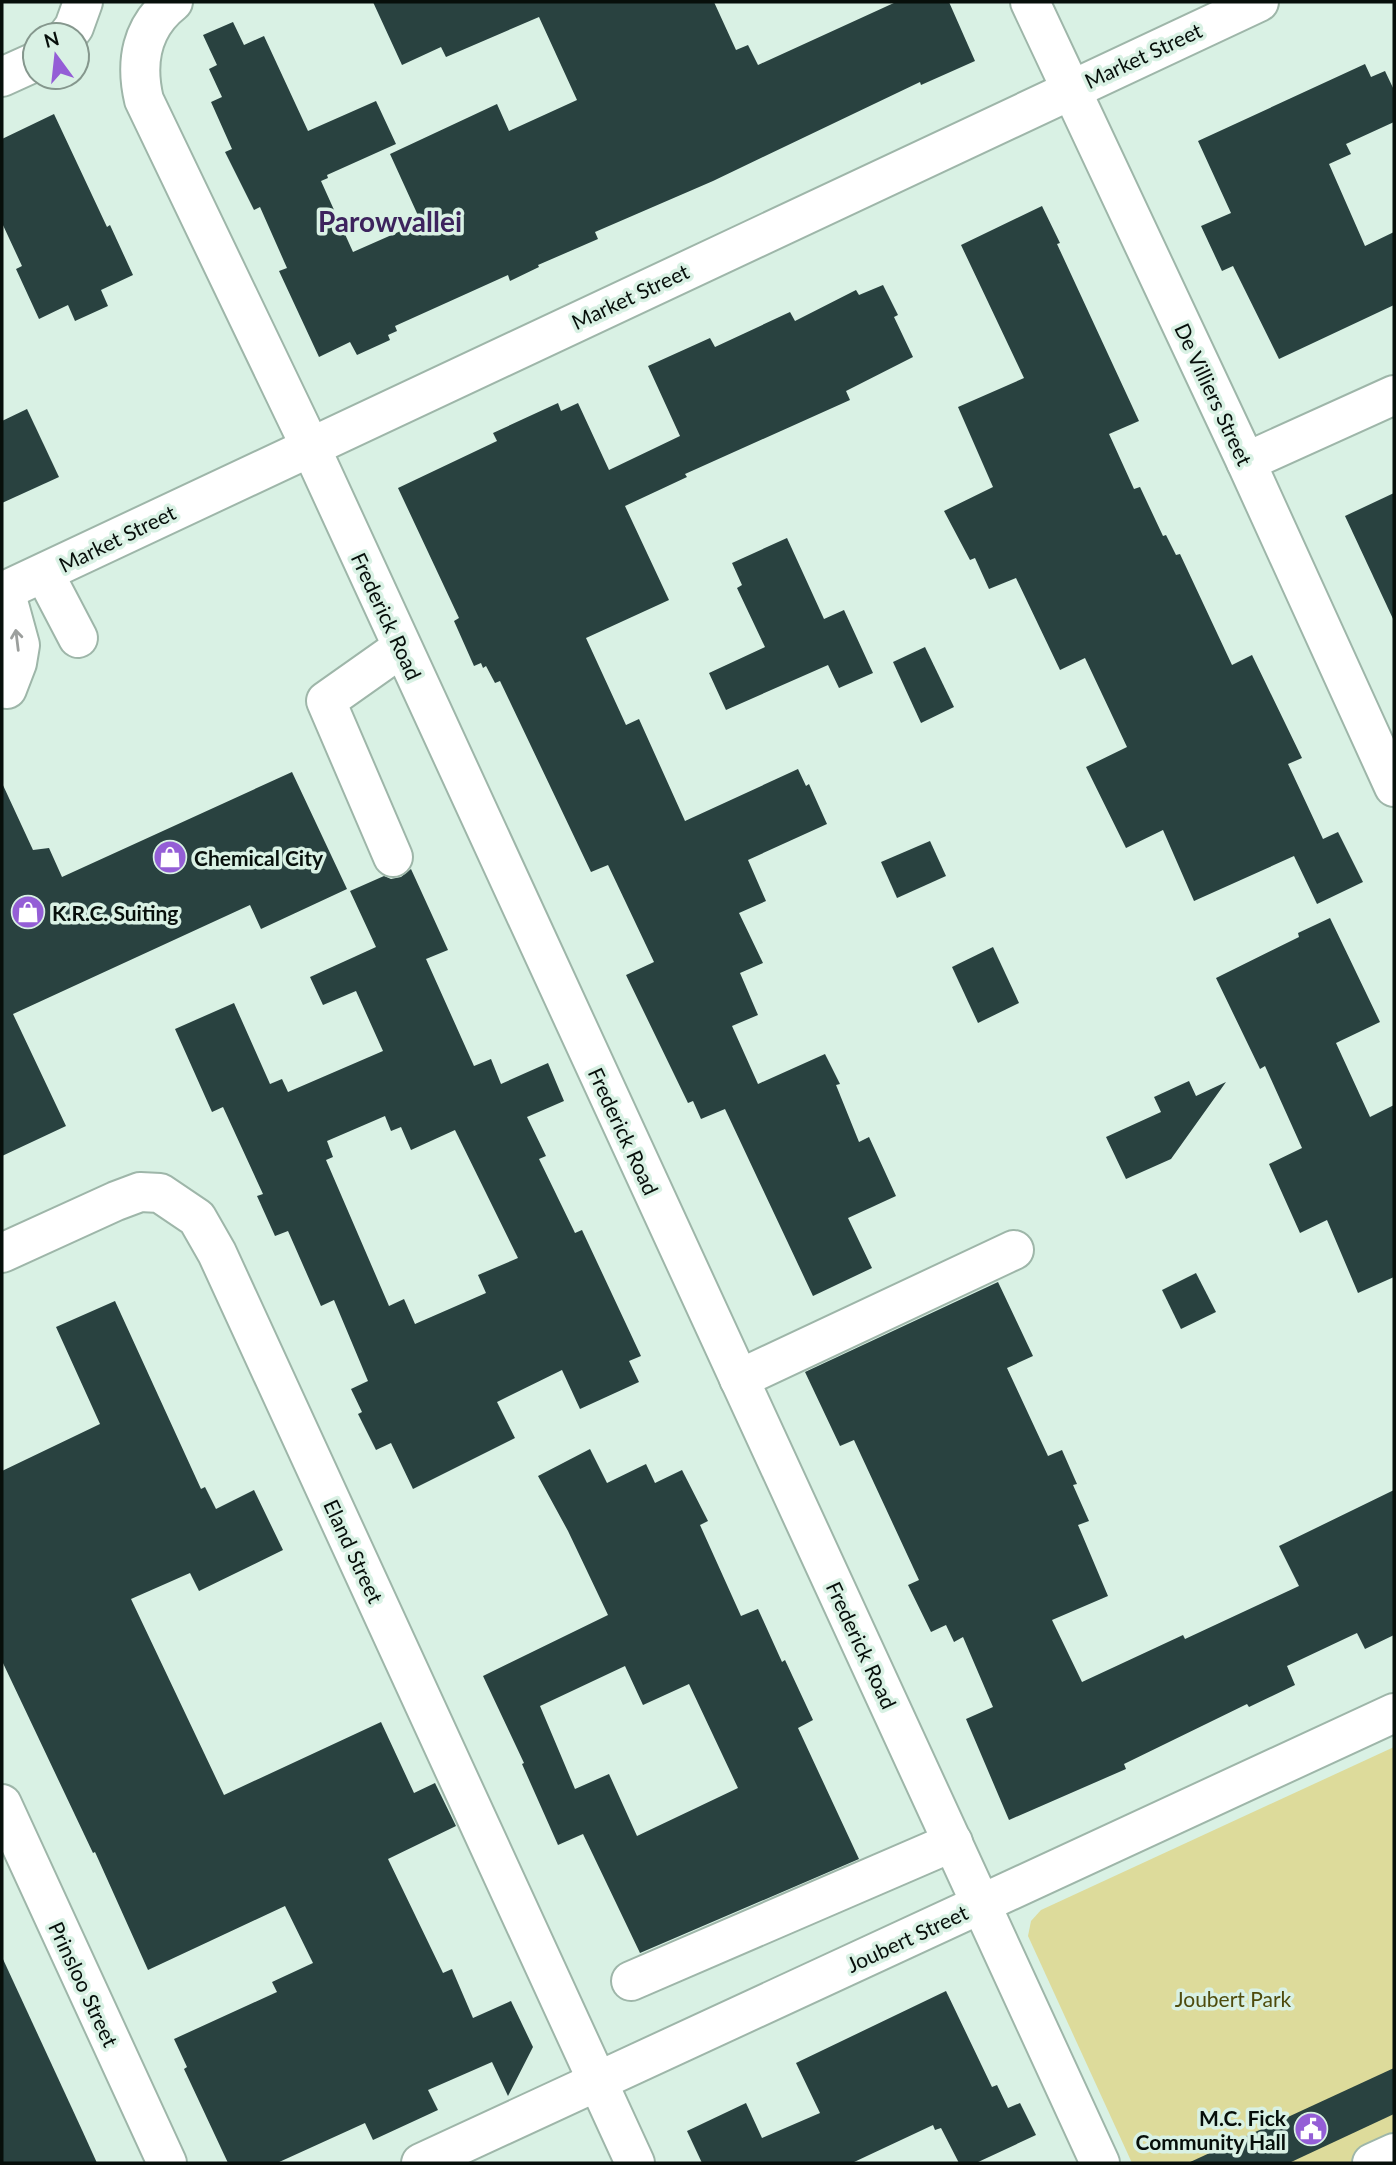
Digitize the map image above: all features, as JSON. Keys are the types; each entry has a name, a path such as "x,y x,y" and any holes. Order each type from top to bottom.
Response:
{"street":[{"path":"76,21 83,2"},
{"name":"Frederick Road","path":"173,2 154,20 145,36 139,57 139,79 144,100 310,446 1100,2163"},
{"name":"De Villiers Street","path":"1030,2 1246,462 1394,787"},
{"name":"Market Street","path":"4,591 1259,2"},
{"path":"2,77 21,68"},
{"path":"1246,462 1394,395"},
{"path":"44,573 78,638"},
{"path":"4,591 20,645 17,663 7,690"},
{"path":"393,857 326,701 401,648"},
{"name":"Eland Street","path":"2,1253 116,1200 140,1192 160,1193 197,1218 217,1252 635,2163"},
{"path":"739,1379 1014,1250"},
{"name":"Joubert Street","path":"421,2163 1394,1713"},
{"name":"Prinsloo Street","path":"2,1804 167,2163"},
{"path":"631,1981 953,1842"},
{"path":"1372,2163 1394,2153"}],"green space":[{"name":"Joubert Park","path":"1394,1747 1394,2163 1132,2163 1028,1936 1031,1921 1041,1910"}],"building":[{"path":"373,2 714,2 736,50 748,45 758,65 896,2 949,2 975,61 921,85 920,82 713,181 595,232 598,239 538,265 539,267 510,281 508,275 395,326 397,331 388,335 390,340 357,355 350,342 319,357 279,271 287,268 260,207 254,210 225,152 232,149 211,102 222,97 209,69 217,65 203,35 233,22 244,45 264,36 308,131 376,101 396,144 327,175 328,178 321,181 353,252 421,222 390,154 497,104 509,131 577,100 539,17 446,57 441,47 402,65"},
{"path":"1365,64 1371,77 1385,71 1394,90 1394,122 1346,144 1351,154 1329,164 1365,246 1394,232 1394,305 1279,359 1233,266 1222,271 1201,226 1231,213 1198,141"},
{"path":"54,114 107,227 110,225 133,275 101,290 108,306 75,321 68,305 39,319 16,269 22,266 2,223 2,139"},
{"path":"1042,206 1139,421 1109,434 1134,489 1140,487 1163,536 1166,535 1176,555 1180,554 1232,665 1252,655 1302,758 1288,764 1323,839 1338,832 1363,882 1317,904 1294,856 1194,901 1163,830 1126,848 1086,767 1127,747 1085,658 1060,670 1016,578 989,589 975,558 970,560 944,511 993,487 958,407 1024,378 961,245"},
{"path":"883,285 898,315 894,317 913,357 846,391 850,400 685,474 687,477 625,506 669,600 586,638 626,725 639,719 685,821 798,769 806,786 809,784 827,824 748,860 766,901 739,913 763,963 740,973 758,1015 732,1026 758,1084 825,1054 840,1084 836,1085 859,1142 869,1137 896,1196 848,1218 872,1268 813,1296 725,1109 701,1119 693,1101 688,1103 626,975 654,962 608,865 591,872 500,681 495,683 486,666 483,668 481,663 474,666 454,621 459,618 398,488 497,441 493,433 558,403 561,411 578,403 609,470 680,436 648,366 710,338 715,347 790,312 795,321 856,290 859,295"},
{"path":"27,409 59,477 2,503 2,421"},
{"path":"1394,493 1394,621 1345,516"},
{"path":"787,538 824,619 844,610 873,673 839,688 828,665 726,710 709,673 765,647 737,588 742,585 732,563"},
{"path":"925,647 954,707 921,723 893,662"},
{"path":"292,772 347,889 261,929 250,905 13,1014 66,1126 2,1156 2,783 33,850 49,848 62,877"},
{"path":"930,841 946,876 897,898 881,862"},
{"path":"411,869 448,950 426,959 474,1066 491,1059 501,1084 548,1063 564,1101 527,1117 546,1156 539,1159 575,1233 582,1230 641,1356 629,1361 639,1382 580,1409 562,1370 497,1402 515,1438 413,1489 391,1443 376,1450 358,1414 362,1412 351,1389 368,1381 334,1300 321,1306 288,1231 275,1236 257,1196 263,1194 223,1107 212,1112 175,1029 234,1003 270,1084 282,1079 288,1092 383,1051 356,991 323,1005 310,977 376,947 350,891 384,876 391,879 401,877","holes":["385,1116 391,1131 401,1127 411,1150 455,1130 518,1258 478,1275 486,1293 415,1324 404,1299 389,1306 326,1160 333,1157 327,1141"]},
{"path":"1330,918 1380,1022 1336,1043 1370,1117 1394,1105 1394,1277 1358,1293 1327,1220 1300,1233 1269,1164 1302,1148 1265,1066 1260,1069 1216,978 1299,937 1298,933"},
{"path":"993,947 1019,1003 978,1023 952,967"},
{"path":"1189,1081 1196,1096 1226,1082 1171,1159 1126,1179 1106,1137 1161,1112 1154,1097"},
{"path":"1196,1273 1216,1312 1181,1329 1162,1290"},
{"path":"998,1282 1033,1356 1007,1368 1048,1456 1062,1450 1077,1484 1073,1485 1089,1521 1078,1525 1108,1596 1052,1620 1082,1682 1183,1635 1185,1639 1299,1586 1279,1546 1394,1490 1394,1635 1365,1649 1357,1633 1287,1666 1295,1685 1249,1707 1247,1704 1124,1764 1126,1769 1009,1820 966,1719 993,1707 963,1637 954,1642 946,1625 931,1632 908,1585 919,1580 854,1440 840,1446 805,1372"},
{"path":"115,1301 201,1489 205,1487 216,1509 254,1490 283,1550 199,1591 190,1573 131,1599 224,1795 381,1722 414,1793 435,1783 456,1826 388,1859 443,1973 452,1969 473,2018 511,2001 533,2047 508,2096 492,2062 428,2090 438,2110 373,2140 365,2123 277,2163 228,2163 184,2069 187,2067 174,2039 277,1992 272,1982 313,1963 285,1906 148,1970 95,1852 93,1853 2,1661 2,1471 100,1424 56,1327"},
{"path":"590,1449 607,1483 646,1464 655,1483 682,1470 708,1521 700,1525 741,1616 758,1609 813,1720 798,1728 859,1859 640,1953 583,1834 558,1845 522,1764 524,1763 483,1676 608,1615 538,1476","holes":["625,1666 643,1705 689,1684 738,1788 637,1836 609,1774 575,1789 540,1706"]},
{"path":"2,1957 82,2130 97,2163 2,2163"},
{"path":"946,1991 992,2087 997,2085 1008,2108 1020,2103 1036,2135 976,2163 959,2163 941,2128 935,2130 933,2125 852,2163 702,2163 687,2131 746,2103 762,2138 820,2113 796,2063"},
{"name":"M.C. Fick Community Hall","path":"1394,2068 1394,2114 1289,2163 1188,2163"}],"place":[{"name":"Chemical City","path":"170,857"},
{"name":"K.R.C. Suiting","path":"28,912"},
{"name":"M.C. Fick Community Hall","path":"1311,2129"}],"district":[{"name":"Parowvallei","path":"390,221"}]}
